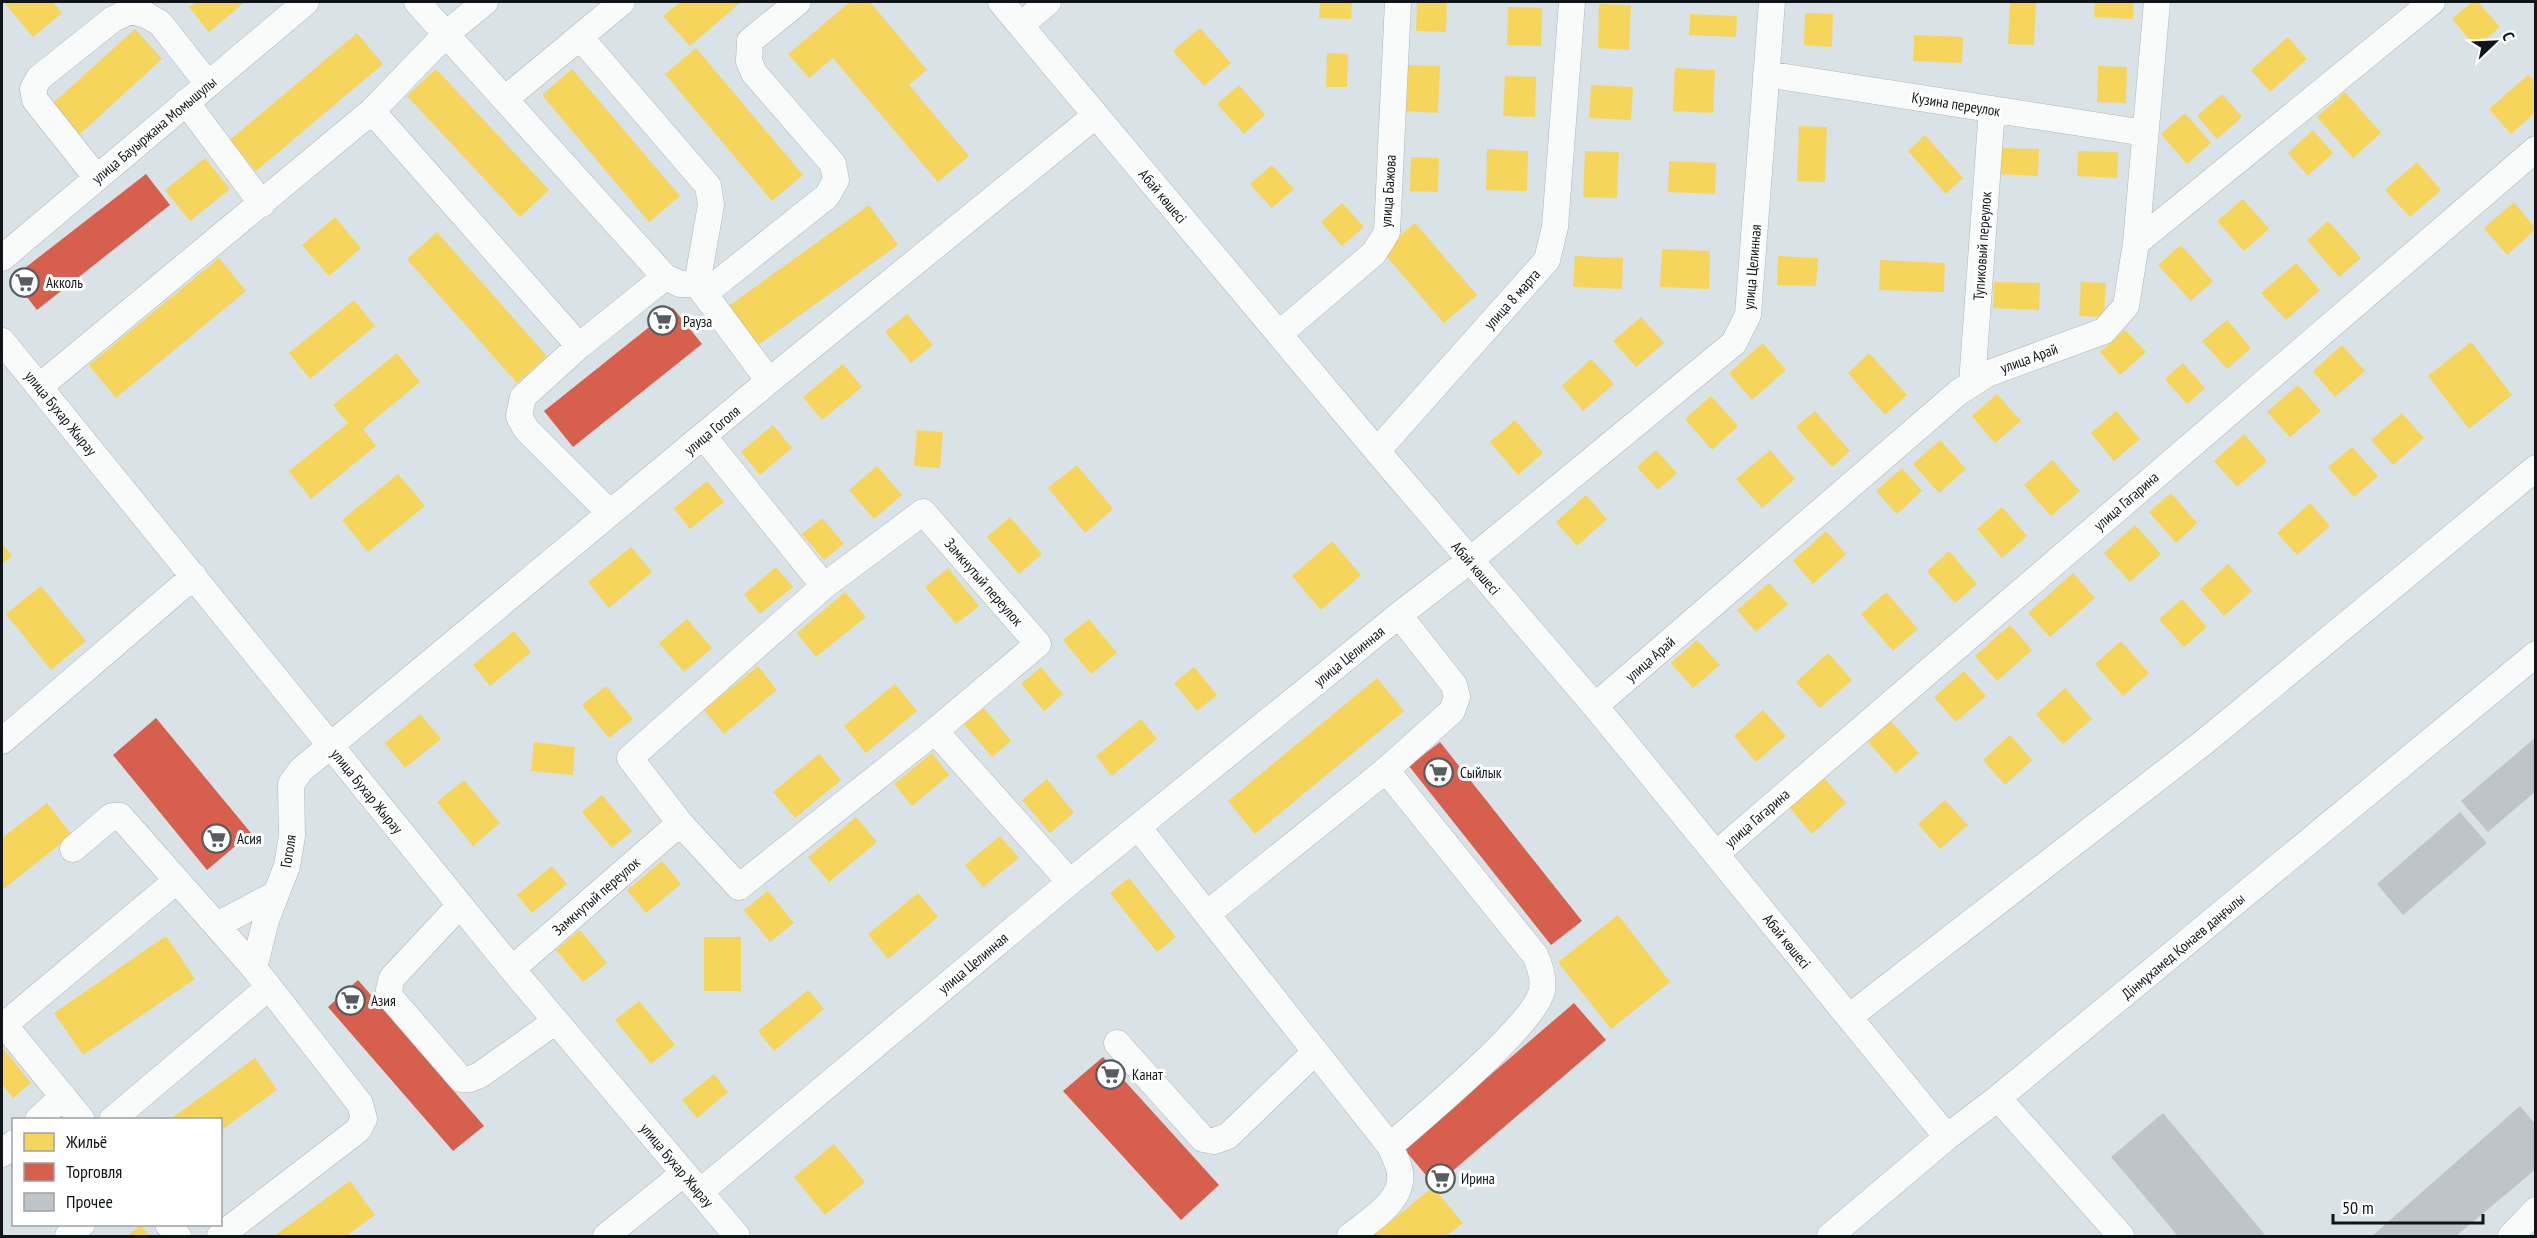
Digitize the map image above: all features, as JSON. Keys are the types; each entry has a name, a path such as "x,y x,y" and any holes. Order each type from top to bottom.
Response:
{"street":[{"name":"улица Бауыржана Момышулы","path":"2,258 306,2"},
{"path":"417,2 665,277 680,284 701,289 769,381"},
{"path":"39,387 372,111 446,34 484,2"},
{"path":"505,99 622,2"},
{"path":"701,289 827,196 836,180 833,164 754,73 748,61 750,41 798,2"},
{"name":"Абай көшесі","path":"1001,2 1469,561 1595,706 1947,1137"},
{"path":"1021,25 1048,2"},
{"name":"улица Бажова","path":"1279,334 1374,253 1387,232 1398,2"},
{"name":"улица 8 марта","path":"1377,451 1547,260 1555,227 1572,2"},
{"name":"улица Целинная","path":"606,1236 692,1183 1469,561 1734,343 1748,315 1772,2"},
{"name":"улица Арай","path":"1595,706 1972,383 1987,374 2104,331 2126,306 2136,243 2157,2"},
{"path":"2136,243 2432,2"},
{"path":"97,178 35,100 33,89 39,78 113,19 130,11 146,15 160,23 208,84"},
{"path":"580,37 708,186 711,205 701,289"},
{"name":"Кузина переулок","path":"1766,74 2145,133"},
{"path":"186,102 262,204"},
{"name":"Тупиковый переулок","path":"1972,383 1992,110"},
{"path":"372,111 579,346"},
{"name":"улица Гоголя","path":"330,745 769,381 1095,116"},
{"name":"улица Гагарина","path":"1716,854 2535,149"},
{"path":"610,513 526,429 519,416 523,397 579,346 665,277"},
{"name":"улица Бухар Жырау","path":"2,341 512,969 737,1236"},
{"path":"704,437 824,586"},
{"path":"1849,1017 2203,743 2535,468"},
{"name":"Замкнутый переулок","path":"922,512 1038,644 935,731 739,887 680,823 630,758 824,586 922,512"},
{"path":"2,741 194,576"},
{"path":"1207,914 1386,770 1452,711 1457,697 1454,685 1399,615"},
{"name":"Дінмұхамед Қонаев даңғылы","path":"1830,1236 1947,1137 1998,1098 2535,654"},
{"path":"935,731 1070,882"},
{"name":"Гоголя","path":"261,978 266,920 287,866 292,836 291,784 301,770 330,745"},
{"path":"1386,770 1535,955 1541,970 1542,991 1535,1007 1514,1033 1390,1146"},
{"path":"73,849 112,816 120,816 261,978 360,1104 364,1119 358,1130 220,1236"},
{"name":"Замкнутый переулок","path":"512,969 680,823"},
{"path":"1138,826 1390,1146 1399,1168 1400,1177 1395,1196 1389,1204 1350,1236"},
{"path":"81,1118 3,1024 176,881"},
{"path":"217,926 276,894"},
{"path":"460,905 392,978 389,990 391,998 461,1079 470,1079 480,1075 556,1021"},
{"path":"113,1118 261,978"},
{"path":"1117,1043 1203,1138 1214,1141 1228,1136 1315,1052"},
{"path":"39,1118 63,1096"},
{"path":"1998,1098 2121,1236"},
{"path":"2511,1236 2535,1210"},
{"path":"68,1236 80,1226"}],"building: Жильё":[{"path":"4,2 53,2 62,13 33,37"},
{"path":"196,2 245,2 209,32 189,7"},
{"path":"680,2 741,2 690,46 663,16"},
{"path":"850,2 870,2 927,70 909,85 969,156 938,182 833,58 809,78 788,54"},
{"path":"1320,2 1352,2 1351,19 1319,18"},
{"path":"1417,2 1447,2 1446,32 1416,31"},
{"path":"2010,2 2036,2 2034,45 2008,44"},
{"path":"2095,2 2134,2 2133,19 2094,17"},
{"path":"2472,2 2478,2 2500,27 2476,47 2452,19"},
{"path":"1599,4 1631,5 1629,50 1598,48"},
{"path":"1508,7 1542,8 1541,46 1507,45"},
{"path":"1805,13 1833,14 1832,47 1804,45"},
{"path":"1690,14 1737,16 1736,37 1689,35"},
{"path":"1200,28 1231,63 1204,86 1173,51"},
{"path":"135,29 162,59 79,135 52,104"},
{"path":"357,33 383,64 256,171 230,140"},
{"path":"1914,35 1963,37 1962,63 1913,61"},
{"path":"2288,37 2307,59 2270,92 2251,70"},
{"path":"696,48 803,175 772,201 665,74"},
{"path":"1327,53 1348,54 1347,87 1326,87"},
{"path":"1407,65 1440,66 1438,113 1405,111"},
{"path":"2098,66 2127,67 2126,103 2097,102"},
{"path":"1675,68 1715,70 1713,113 1673,111"},
{"path":"436,69 549,190 520,217 407,96"},
{"path":"572,69 680,196 649,222 542,95"},
{"path":"2528,75 2536,83 2536,112 2511,134 2489,109"},
{"path":"1505,76 1536,77 1535,117 1503,116"},
{"path":"1239,85 1265,115 1244,134 1217,104"},
{"path":"1591,85 1633,87 1631,120 1589,118"},
{"path":"2345,92 2381,133 2353,158 2317,117"},
{"path":"2222,94 2242,117 2217,139 2197,116"},
{"path":"2185,113 2211,143 2187,164 2161,134"},
{"path":"1799,126 1827,127 1825,182 1797,181"},
{"path":"2313,130 2333,153 2308,176 2288,153"},
{"path":"1925,135 1963,178 1946,194 1908,151"},
{"path":"1999,148 2039,149 2038,176 1998,174"},
{"path":"1487,149 1528,151 1527,191 1486,190"},
{"path":"1585,151 1619,152 1617,198 1583,197"},
{"path":"2078,151 2118,152 2117,178 2077,176"},
{"path":"1411,157 1439,158 1438,192 1410,191"},
{"path":"205,158 230,189 190,221 165,190"},
{"path":"1669,161 1716,163 1715,194 1668,192"},
{"path":"2417,162 2441,190 2410,217 2385,190"},
{"path":"1272,165 1294,189 1272,208 1250,184"},
{"path":"2243,199 2269,229 2244,251 2217,221"},
{"path":"2514,202 2536,229 2507,255 2484,228"},
{"path":"1342,203 1364,227 1342,246 1321,222"},
{"path":"869,205 898,245 754,348 726,308"},
{"path":"335,217 361,248 329,276 302,245"},
{"path":"2328,221 2361,258 2339,277 2307,240"},
{"path":"1415,223 1477,295 1444,323 1382,251"},
{"path":"437,232 547,356 517,383 407,259"},
{"path":"2181,245 2213,281 2191,301 2158,265"},
{"path":"1662,249 1710,251 1709,289 1660,287"},
{"path":"1575,256 1623,258 1622,289 1573,287"},
{"path":"1778,256 1818,258 1816,286 1777,285"},
{"path":"219,258 246,291 116,398 89,365"},
{"path":"1880,260 1945,263 1944,292 1879,290"},
{"path":"2296,263 2320,290 2286,320 2261,293"},
{"path":"1994,282 2040,283 2039,310 1993,308"},
{"path":"2081,282 2106,283 2104,317 2079,316"},
{"path":"354,300 375,326 310,379 289,353"},
{"path":"907,314 933,345 911,363 885,332"},
{"path":"1641,317 1664,343 1636,367 1613,341"},
{"path":"2227,320 2251,348 2227,369 2202,341"},
{"path":"2125,330 2146,352 2120,375 2100,352"},
{"path":"2471,342 2512,395 2469,429 2428,376"},
{"path":"1763,343 1786,370 1752,400 1729,373"},
{"path":"2342,345 2365,371 2335,397 2313,371"},
{"path":"397,353 420,382 363,429 376,446 311,499 289,471 348,423 333,405"},
{"path":"1869,353 1907,395 1885,415 1848,373"},
{"path":"1591,359 1614,384 1583,411 1562,386"},
{"path":"2183,363 2205,388 2187,404 2165,379"},
{"path":"843,364 862,387 822,420 803,397"},
{"path":"2298,385 2321,411 2290,437 2267,412"},
{"path":"1997,394 2021,421 1995,443 1972,416"},
{"path":"1711,396 1738,426 1712,450 1685,419"},
{"path":"1815,411 1850,451 1832,467 1796,427"},
{"path":"2116,411 2140,439 2114,461 2091,433"},
{"path":"2402,413 2424,438 2393,465 2371,440"},
{"path":"1515,420 1543,453 1518,475 1490,442"},
{"path":"773,425 792,448 760,475 741,452"},
{"path":"917,430 943,432 940,468 914,466"},
{"path":"2244,434 2267,461 2237,487 2214,461"},
{"path":"1940,440 1966,469 1939,493 1913,464"},
{"path":"2352,447 2378,476 2354,497 2328,467"},
{"path":"1656,450 1677,473 1658,490 1637,467"},
{"path":"1770,450 1795,479 1762,508 1736,479"},
{"path":"2052,460 2080,491 2051,516 2024,485"},
{"path":"1077,465 1113,509 1085,533 1048,488"},
{"path":"877,466 902,495 874,519 849,490"},
{"path":"1902,468 1922,491 1897,514 1876,491"},
{"path":"398,474 425,506 368,552 342,520"},
{"path":"707,481 724,502 690,529 674,508"},
{"path":"2171,493 2197,523 2176,543 2149,512"},
{"path":"1586,495 1607,519 1577,546 1556,522"},
{"path":"2310,503 2330,526 2297,555 2277,533"},
{"path":"2002,507 2027,536 2002,558 1977,529"},
{"path":"1010,517 1042,554 1019,574 987,537"},
{"path":"822,518 844,544 824,560 802,534"},
{"path":"2135,525 2161,554 2130,582 2104,553"},
{"path":"1826,531 1846,554 1813,584 1793,561"},
{"path":"1332,541 1361,575 1321,610 1292,576"},
{"path":"2,543 12,556 2,564"},
{"path":"631,547 652,572 609,608 588,582"},
{"path":"1949,551 1977,584 1955,603 1927,571"},
{"path":"2228,564 2252,591 2224,616 2200,589"},
{"path":"776,567 793,587 760,614 744,594"},
{"path":"948,568 979,606 956,624 925,587"},
{"path":"2073,573 2095,598 2050,637 2028,613"},
{"path":"1769,583 1788,604 1756,632 1737,610"},
{"path":"41,586 86,641 51,670 6,614"},
{"path":"845,592 866,617 816,657 797,633"},
{"path":"1886,592 1918,629 1893,651 1861,614"},
{"path":"2182,599 2207,627 2184,647 2159,619"},
{"path":"687,619 712,648 684,672 659,643"},
{"path":"1089,619 1117,653 1091,674 1063,640"},
{"path":"2010,625 2032,650 1997,681 1975,656"},
{"path":"514,631 531,652 490,686 473,665"},
{"path":"1697,640 1720,665 1693,688 1671,663"},
{"path":"2121,641 2149,673 2123,696 2095,664"},
{"path":"1828,653 1852,680 1820,708 1796,682"},
{"path":"758,666 777,690 724,734 704,710"},
{"path":"1041,667 1063,694 1044,711 1021,684"},
{"path":"1194,667 1217,695 1197,711 1174,683"},
{"path":"1964,671 1986,696 1956,722 1934,697"},
{"path":"1377,678 1404,711 1255,834 1228,801"},
{"path":"895,684 917,711 866,753 844,726"},
{"path":"606,686 633,719 609,738 582,705"},
{"path":"2065,688 2092,719 2063,744 2036,714"},
{"path":"984,708 1011,741 992,757 964,724"},
{"path":"1763,710 1786,736 1756,762 1734,736"},
{"path":"420,714 441,739 405,768 385,743"},
{"path":"1141,719 1157,739 1112,776 1096,756"},
{"path":"1891,721 1919,753 1896,773 1868,742"},
{"path":"2010,735 2032,760 2005,785 1983,760"},
{"path":"534,742 575,747 573,775 531,771"},
{"path":"932,753 949,775 912,806 894,784"},
{"path":"819,754 841,780 795,818 773,792"},
{"path":"1824,778 1846,803 1812,834 1790,808"},
{"path":"1047,779 1074,813 1050,833 1022,800"},
{"path":"464,780 500,823 473,846 437,802"},
{"path":"602,795 632,831 612,848 582,812"},
{"path":"1945,800 1968,825 1940,849 1918,824"},
{"path":"47,803 72,835 2,890 2,838"},
{"path":"856,817 877,842 829,882 808,857"},
{"path":"1000,836 1019,858 983,887 965,865"},
{"path":"662,861 681,884 646,913 627,890"},
{"path":"552,866 567,884 532,913 517,895"},
{"path":"1129,878 1176,937 1157,952 1110,893"},
{"path":"768,891 794,923 770,942 744,910"},
{"path":"918,893 938,917 888,959 868,934"},
{"path":"1618,915 1670,982 1611,1029 1558,962"},
{"path":"580,930 607,963 583,982 556,950"},
{"path":"166,936 195,979 83,1055 54,1013"},
{"path":"704,937 741,937 741,991 704,991"},
{"path":"808,990 824,1009 774,1051 758,1031"},
{"path":"639,1001 675,1045 651,1064 615,1020"},
{"path":"2,1047 31,1083 13,1098 2,1084"},
{"path":"255,1058 277,1090 222,1130 222,1118 172,1118"},
{"path":"714,1074 728,1092 697,1118 682,1100"},
{"path":"834,1144 865,1182 825,1215 794,1177"},
{"path":"350,1181 375,1215 346,1236 274,1236"},
{"path":"1433,1187 1463,1223 1446,1236 1373,1236"},
{"path":"142,1226 150,1236 127,1236"}],"building: Торговля":[{"path":"146,174 170,205 37,310 12,278"},
{"path":"673,308 702,344 573,447 544,411"},
{"path":"156,718 251,833 207,870 113,755"},
{"path":"1440,742 1582,921 1551,945 1409,766"},
{"path":"358,980 484,1126 453,1151 328,1007"},
{"path":"1574,1003 1606,1040 1435,1186 1404,1149"},
{"path":"1103,1057 1219,1185 1181,1220 1063,1091"}],"building: Прочее":[{"path":"2536,737 2536,791 2488,832 2461,801"},
{"path":"2460,812 2487,843 2403,915 2377,884"},
{"path":"2520,1106 2536,1125 2536,1169 2456,1236 2372,1236"},
{"path":"2163,1113 2266,1236 2178,1236 2111,1157"}],"place":[{"name":"Акколь","path":"25,282"},
{"name":"Рауза","path":"662,321"},
{"name":"Сыйлык","path":"1439,772"},
{"name":"Асия","path":"216,838"},
{"name":"Азия","path":"350,1000"},
{"name":"Канат","path":"1111,1074"},
{"name":"Ирина","path":"1440,1178"}]}
